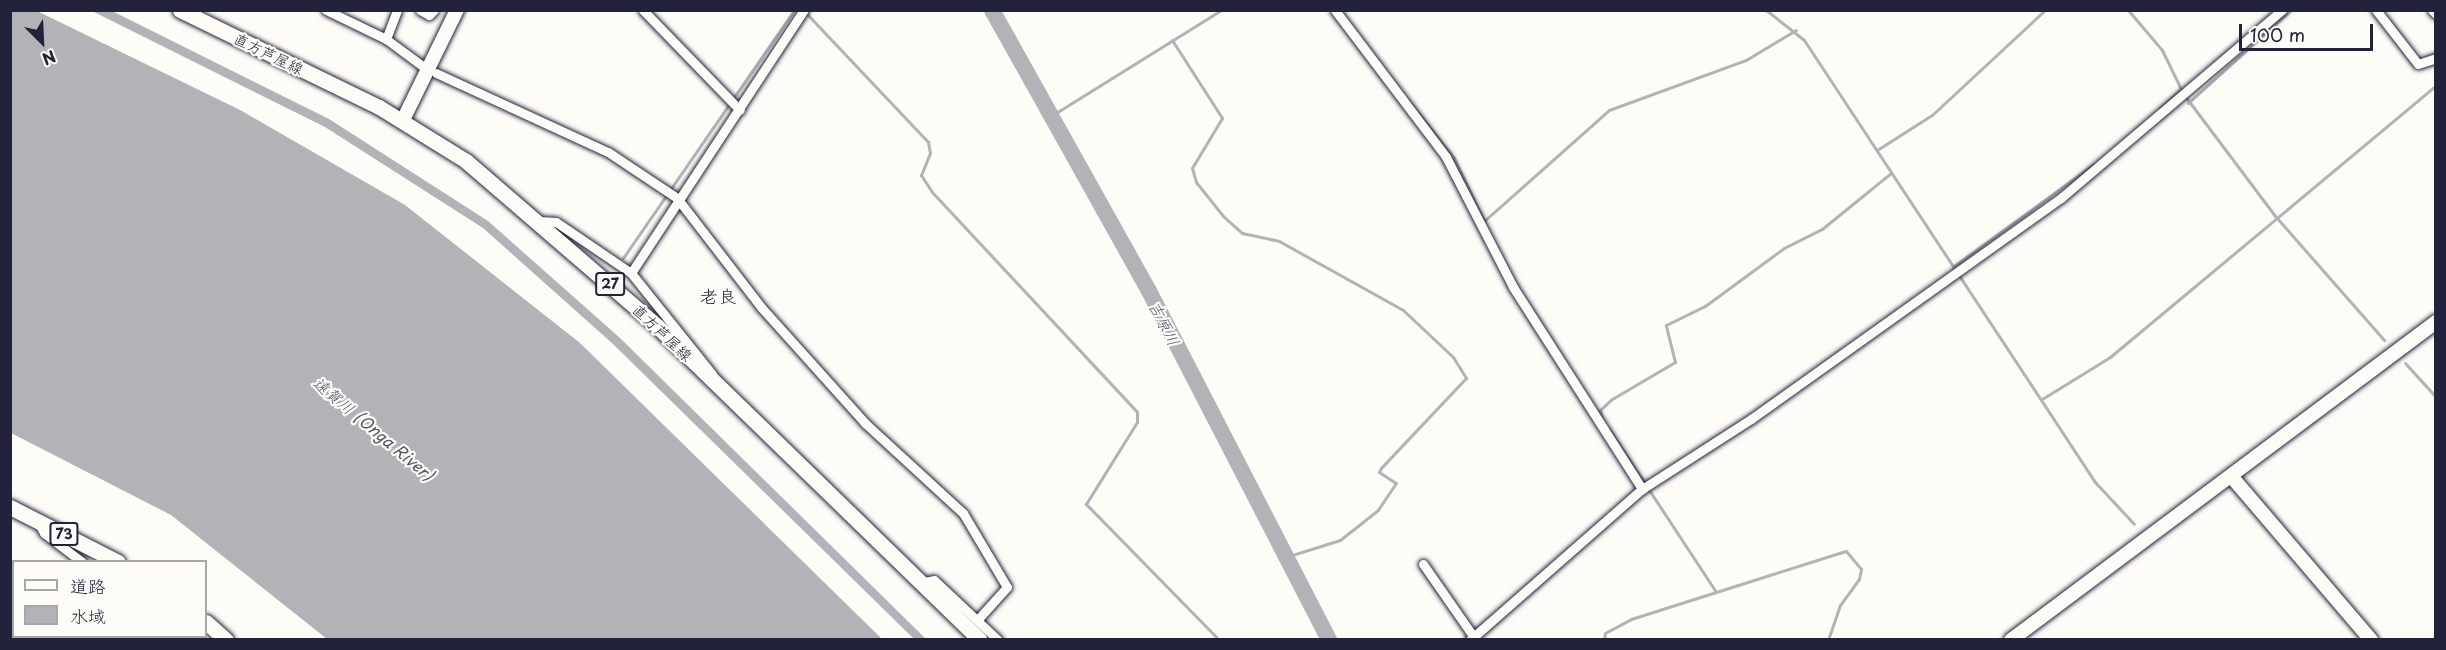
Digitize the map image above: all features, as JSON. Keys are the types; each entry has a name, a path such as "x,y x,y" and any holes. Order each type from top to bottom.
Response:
{"main road":[{"name":"直方芦屋線","path":"181,11 403,120 466,161 539,221 714,379 980,639"},
{"name":"73","path":"10,507 116,560"},
{"path":"207,623 226,639"}],"street":[{"path":"326,10 386,39 421,65"},
{"path":"386,39 397,10"},
{"path":"420,10 429,15 434,10"},
{"path":"403,120 457,10"},
{"path":"643,10 740,110"},
{"path":"631,273 677,198 740,110 804,10"},
{"path":"1335,10 1446,157 1513,287 1642,489"},
{"path":"1423,564 1471,638 1642,489 1751,419 2061,198 2282,10"},
{"path":"2376,10 2418,64 2436,58"},
{"path":"2432,10 2436,14"},
{"path":"436,73 609,152 677,198 761,308 865,423 963,513 1007,587 979,618"},
{"path":"539,221 556,222 631,273 683,332 714,379"},
{"path":"2011,639 2436,322"},
{"path":"2231,476 2371,639"},
{"path":"38,520 44,533 81,560"},
{"path":"924,582 934,580 979,618 998,639"}],"water":[{"name":"遠賀川 (Onga River)","path":"10,11 37,11 240,110 405,205 580,343 882,639 327,639 171,515 11,433"},
{"path":"92,11 112,11 329,119 488,221 620,338 926,639 914,639 613,344 483,228 325,127"}],"waterway":[{"path":"623,258 794,10"},
{"name":"吉原川","path":"992,10 1149,291 1329,640"},
{"path":"1051,116 1221,10"},
{"path":"1766,10 1804,40 2095,482 2134,524"},
{"path":"1877,150 1932,115 2045,10"},
{"path":"2128,10 2162,50 2182,91"},
{"path":"2188,103 2291,10"},
{"path":"806,13 928,142 930,153 921,175 932,192 1137,412 1137,422 1086,504 1219,640"},
{"path":"1408,100 1454,158 1484,221 1609,110 1746,60 1796,30"},
{"path":"1172,40 1222,118 1192,168 1196,182 1223,216 1242,233 1279,241 1403,310 1453,357 1466,378 1381,468 1379,472 1396,483 1378,510 1340,540 1289,556"},
{"path":"2042,399 2110,357 2436,85"},
{"path":"2160,108 2181,89"},
{"path":"2185,96 2276,217 2384,340"},
{"path":"1954,266 2094,164"},
{"path":"1602,418 1600,410 1612,399 1675,362 1666,325 1705,306 1784,248 1822,229 1891,173"},
{"path":"2405,363 2436,397"},
{"path":"1609,429 1716,592"},
{"path":"1604,640 1605,633 1631,619 1846,551 1861,569 1859,579 1840,605 1828,640"}],"district":[{"name":"老良","path":"718,296"}]}
